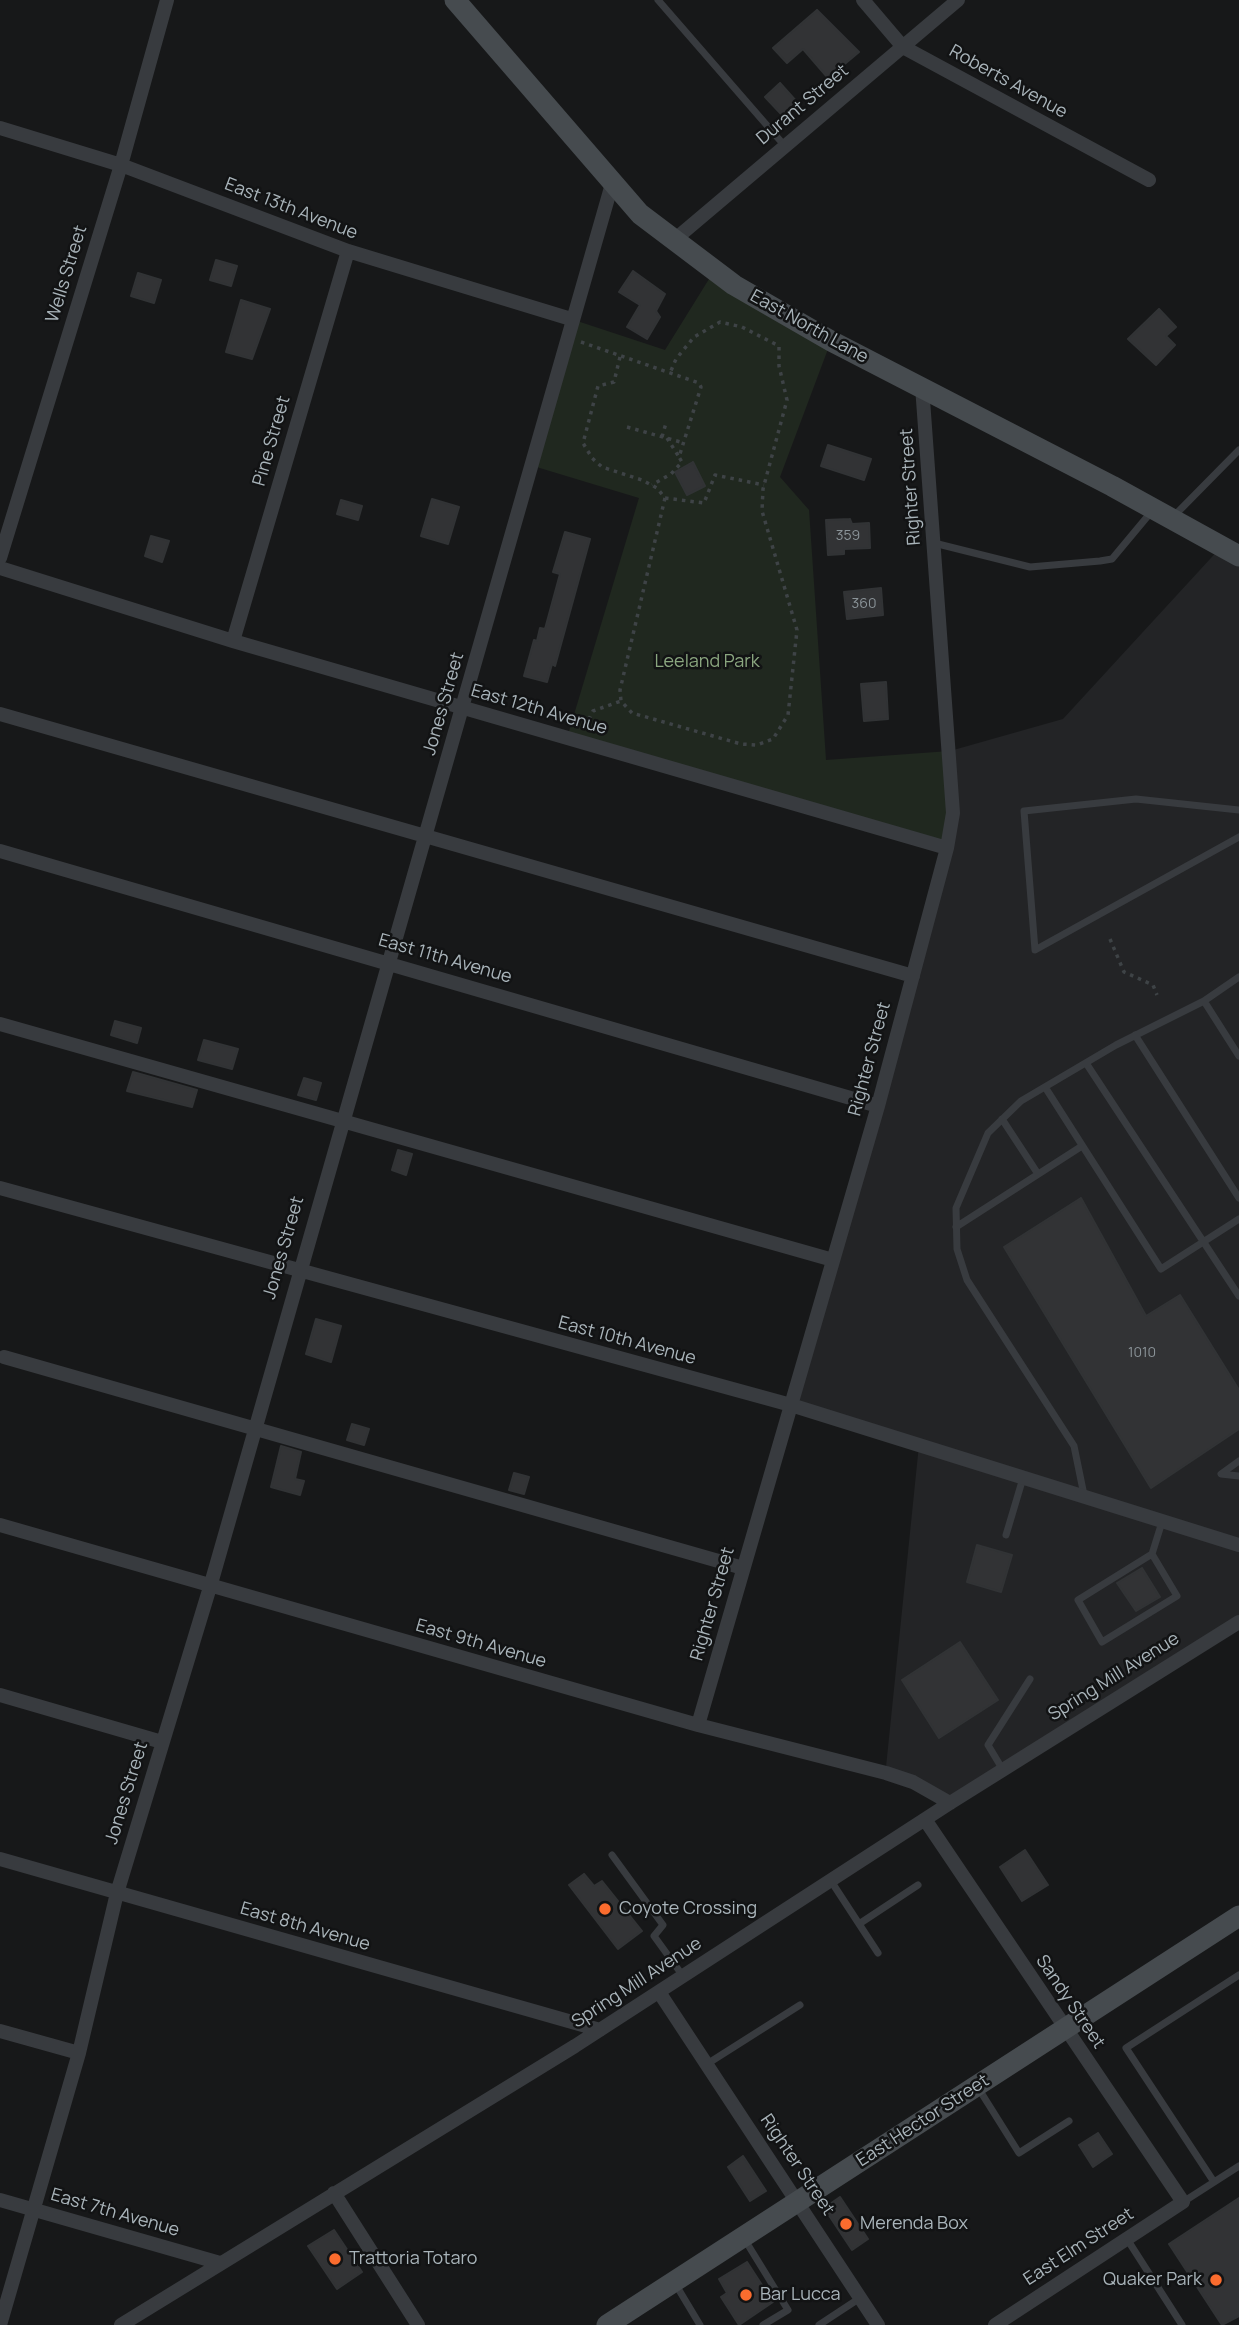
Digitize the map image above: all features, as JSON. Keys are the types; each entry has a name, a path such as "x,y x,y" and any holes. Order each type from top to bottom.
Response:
{"street":[{"name":"Wells Street","path":"0,558 121,165 167,0"},
{"name":"East North Lane","path":"455,0 612,184 673,241 734,285 773,309 1163,513 1239,556"},
{"name":"Roberts Avenue","path":"863,0 903,47 1149,180"},
{"name":"Durant Street","path":"673,241 958,0"},
{"name":"East 13th Avenue","path":"0,128 121,165 348,251 571,318"},
{"name":"Jones Street","path":"0,2325 79,2053 117,1893 209,1587 386,961 464,708 566,335 612,184"},
{"name":"Pine Street","path":"233,641 348,251"},
{"name":"Righter Street","path":"698,1725 878,1106 947,848 953,813 953,781 922,386"},
{"name":"East 12th Avenue","path":"0,568 233,641 947,848"},
{"path":"0,714 913,976"},
{"name":"East 11th Avenue","path":"0,851 878,1106"},
{"path":"0,1024 833,1260"},
{"name":"East 10th Avenue","path":"0,1188 790,1405 1239,1545"},
{"path":"4,1357 743,1568"},
{"name":"East 9th Avenue","path":"0,1525 698,1725 886,1773 913,1782 950,1803"},
{"name":"Spring Mill Avenue","path":"121,2325 600,2030 950,1803 1239,1622"},
{"path":"0,1695 162,1742"},
{"name":"Sandy Street","path":"926,1821 1183,2202"},
{"name":"East 8th Avenue","path":"0,1859 600,2030"},
{"name":"East Hector Street","path":"607,2325 1239,1916"},
{"name":"Righter Street","path":"659,1992 799,2201 878,2325"},
{"path":"0,2031 79,2053"},
{"path":"334,2193 418,2325"},
{"name":"East 7th Avenue","path":"0,2200 220,2263"},
{"name":"East Elm Street","path":"995,2325 1183,2202"}],"lane":[{"path":"657,0 784,145"},
{"path":"934,543 1030,567 1112,559 1239,450"},
{"path":"1239,810 1136,799 1024,810 1035,950 1239,837"},
{"path":"1084,1495 1074,1446 967,1280 957,1249 956,1208 988,1133 1021,1101 1135,1035 1204,1001 1239,977"},
{"path":"1204,1001 1239,1056"},
{"path":"1135,1035 1239,1198"},
{"path":"1086,1063 1239,1296"},
{"path":"1045,1087 1161,1269 1239,1219"},
{"path":"1002,1119 1038,1174"},
{"path":"956,1227 1082,1146"},
{"path":"1239,1461 1221,1474 1239,1476"},
{"path":"1006,1535 1023,1477"},
{"path":"1152,1554 1177,1596 1102,1642 1078,1600 1152,1554 1162,1521"},
{"path":"1003,1770 988,1745 1030,1679"},
{"path":"612,1855 663,1925 654,1936 683,1976"},
{"path":"831,1881 878,1953"},
{"path":"859,1924 918,1885"},
{"path":"1214,2182 1126,2048 1239,1975"},
{"path":"707,2064 800,2006"},
{"path":"977,2086 1019,2153 1069,2121"},
{"path":"1183,2202 1239,2166"},
{"path":"743,2237 788,2309 763,2325"},
{"path":"1127,2239 1182,2325"},
{"path":"673,2282 700,2325"},
{"path":"819,2325 861,2298"}],"path":[{"path":"666,498 620,691 621,701 632,713 741,744 757,745 773,739 788,715 797,630 762,510 764,485 787,400 779,366 779,346 742,327 720,322 694,337 676,359 670,373"},
{"path":"566,335 620,357 699,383 701,387 679,457"},
{"path":"620,357 614,382 597,386 583,443 602,467 652,485 666,498 704,503 715,475 764,485"},
{"path":"652,485 671,474 682,462 665,438 666,423"},
{"path":"626,427 684,443"},
{"path":"581,742 593,711 621,701"},
{"path":"1111,939 1124,972 1153,985 1157,995"}],"shaded area":[{"path":"1222,546 1239,556 1239,1622 960,1798 885,1777 919,1445 791,1405 947,848 950,751 1063,719"}],"green space":[{"name":"Leeland Park","path":"714,271 831,341 780,477 809,510 826,760 950,751 947,848 567,738 639,498 530,465 571,319 665,350"}],"building":[{"path":"817,10 859,52 828,78 803,49 787,63 773,48"},
{"path":"780,83 797,102 782,115 765,97"},
{"path":"216,260 237,266 231,286 210,280"},
{"path":"633,271 665,294 656,311 660,317 647,339 627,327 640,305 619,292"},
{"path":"138,273 161,280 154,303 131,296"},
{"path":"241,300 270,309 252,359 226,352"},
{"path":"1159,309 1176,327 1166,336 1175,345 1156,365 1128,339"},
{"path":"828,445 871,459 864,480 821,466"},
{"path":"693,462 705,486 687,495 675,472"},
{"path":"432,499 459,507 448,544 421,536"},
{"path":"341,500 362,506 358,520 337,514"},
{"path":"850,519 852,524 869,523 870,548 844,549 844,554 828,555 826,520"},
{"path":"565,532 590,539 555,666 552,664 547,682 524,676 534,640 537,641 540,628 545,629 560,574 553,572"},
{"path":"151,536 169,541 162,562 145,556"},
{"path":"881,588 883,615 847,619 844,592"},
{"path":"886,682 888,719 864,721 861,684"},
{"path":"115,1021 141,1028 137,1043 111,1035"},
{"path":"204,1040 238,1049 232,1069 198,1060"},
{"path":"133,1072 197,1090 192,1107 127,1091"},
{"path":"304,1078 321,1083 316,1100 298,1095"},
{"path":"398,1150 412,1154 406,1175 392,1170"},
{"path":"1081,1198 1146,1316 1180,1295 1239,1390 1239,1429 1151,1488 1004,1247"},
{"path":"316,1319 341,1326 331,1362 306,1354"},
{"path":"352,1424 369,1429 364,1445 347,1440"},
{"path":"281,1446 301,1452 295,1479 304,1481 300,1495 271,1487"},
{"path":"514,1473 529,1477 524,1494 509,1490"},
{"path":"977,1545 1012,1555 1001,1592 967,1582"},
{"path":"1142,1568 1160,1597 1136,1611 1117,1583"},
{"path":"960,1642 998,1700 939,1738 902,1680"},
{"path":"1025,1850 1048,1885 1022,1901 1000,1867"},
{"name":"Coyote Crossing","path":"584,1874 594,1886 602,1881 642,1931 618,1949 569,1885"},
{"path":"1098,2133 1112,2154 1093,2167 1079,2145"},
{"path":"743,2156 766,2191 750,2201 728,2167"},
{"name":"Merenda Box","path":"840,2197 868,2239 852,2250 824,2208"},
{"name":"Quaker Park","path":"1239,2198 1239,2316 1222,2325 1169,2244"},
{"name":"Trattoria Totaro","path":"334,2230 362,2272 337,2289 308,2246"},
{"name":"Bar Lucca","path":"747,2262 773,2302 739,2325 721,2297 727,2293 719,2279"}],"place":[{"name":"Coyote Crossing","path":"605,1909"},
{"name":"Merenda Box","path":"846,2224"},
{"name":"Trattoria Totaro","path":"335,2259"},
{"name":"Quaker Park","path":"1216,2280"},
{"name":"Bar Lucca","path":"746,2295"}]}
